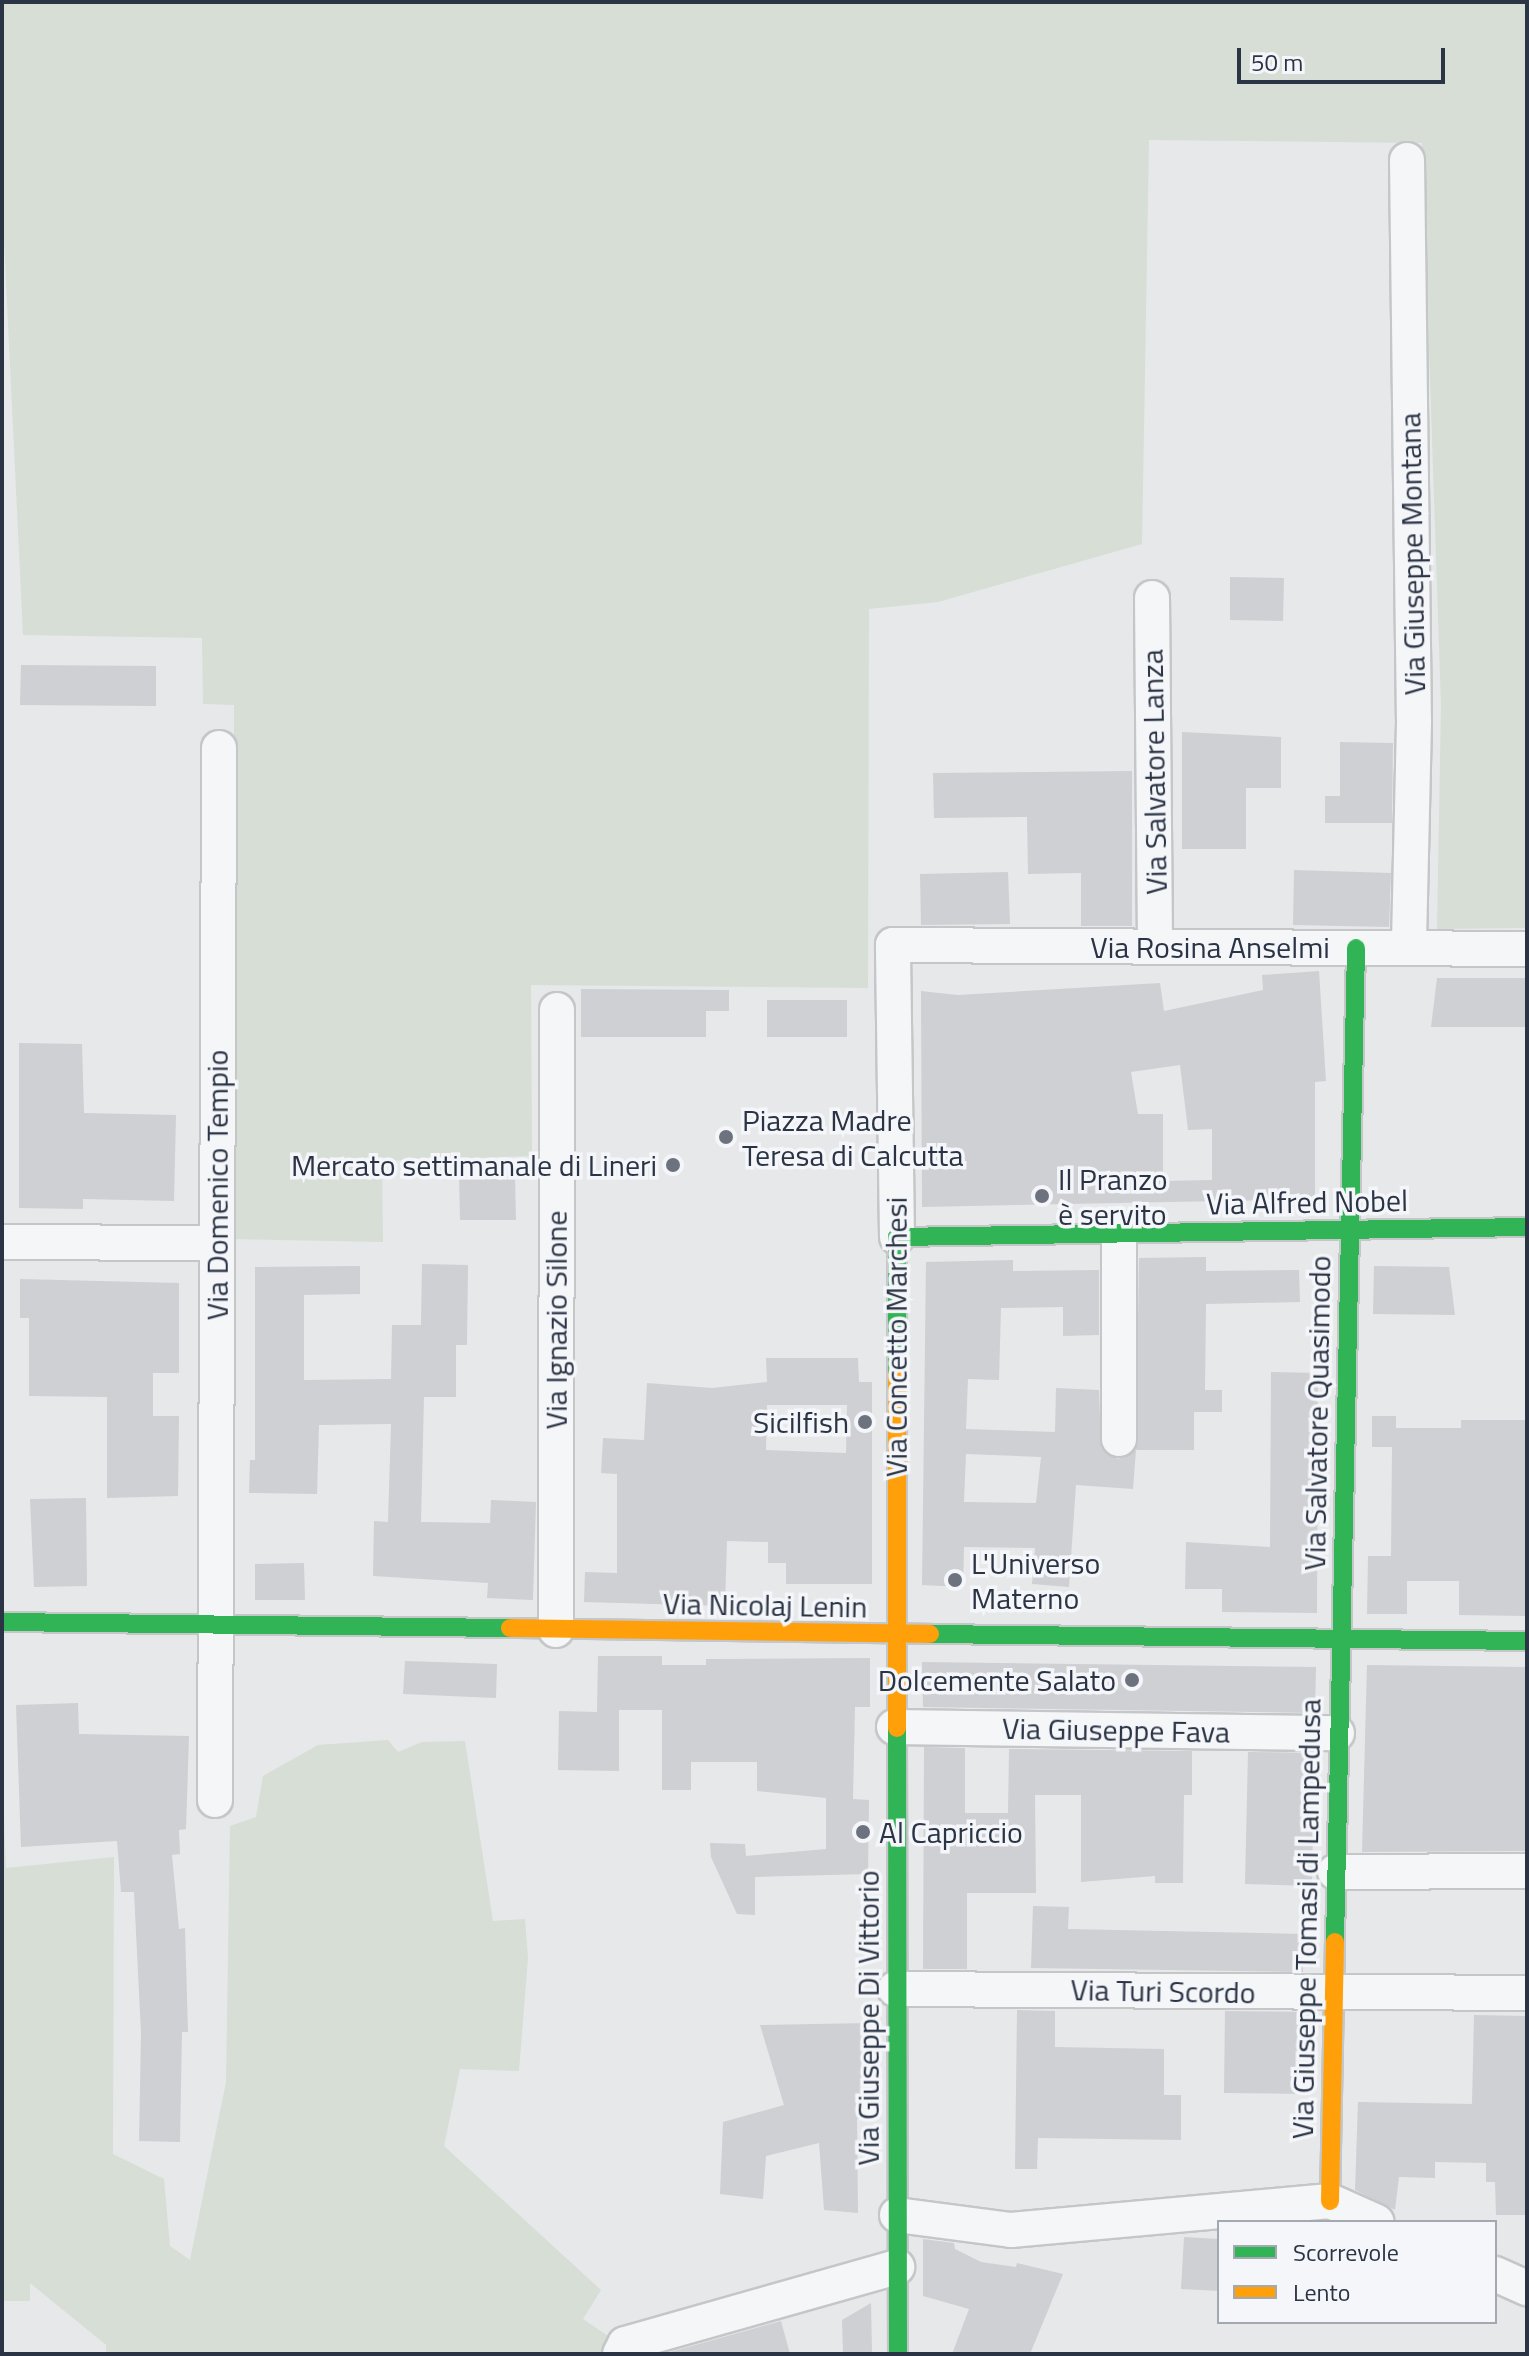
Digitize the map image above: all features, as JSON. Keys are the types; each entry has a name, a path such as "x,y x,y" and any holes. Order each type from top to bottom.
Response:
{"main road":[{"name":"Via Salvatore Quasimodo","path":"1339,1638 1356,948"},
{"name":"Via Alfred Nobel","path":"897,1237 1527,1227"},
{"name":"Via Concetto Marchesi","path":"894,1634 897,1237"},
{"name":"Via Nicolaj Lenin","path":"2,1622 216,1622 556,1630 1527,1641"},
{"name":"Via Giuseppe Di Vittorio","path":"894,1634 898,2354"},
{"name":"Via Giuseppe Tomasi di Lampedusa","path":"1330,2201 1339,1638"}],"street":[{"name":"Via Giuseppe Montana","path":"1407,160 1414,722 1409,948"},
{"name":"Via Salvatore Lanza","path":"1152,598 1155,947"},
{"name":"Via Domenico Tempio","path":"215,1800 219,748"},
{"name":"Via Rosina Anselmi","path":"893,945 1527,949"},
{"name":"Via Concetto Marchesi","path":"893,945 897,1237"},
{"name":"Via Ignazio Silone","path":"556,1630 557,1010"},
{"path":"1119,1233 1119,1439"},
{"path":"2,1242 217,1243"},
{"name":"Via Giuseppe Fava","path":"894,1727 1337,1733"},
{"path":"1335,1872 1527,1871"},
{"name":"Via Turi Scordo","path":"895,1989 1527,1993"},
{"path":"897,2215 1011,2230 1330,2201 1373,2220"},
{"path":"620,2354 625,2344 897,2267"},
{"path":"1497,2275 1527,2288"}],"shaded area":[{"path":"2,2 1527,2 1525,928 1437,929 1441,705 1422,143 1149,140 1142,544 938,602 869,609 868,988 531,985 532,1156 382,1161 383,1242 234,1239 234,705 203,704 202,638 23,635 2,199"},
{"path":"388,1740 398,1752 422,1742 465,1741 493,1921 525,1919 528,1958 519,2071 460,2069 444,2146 601,2290 583,2319 614,2340 606,2354 106,2354 106,2345 30,2283 30,2301 2,2301 2,1769 6,1868 114,1857 113,2154 164,2179 170,2246 190,2260 226,2082 230,1826 256,1817 263,1776 318,1745"}],"building":[{"path":"1230,577 1284,578 1283,621 1230,620"},
{"path":"21,665 156,666 156,706 20,705"},
{"path":"1182,732 1281,737 1281,788 1246,788 1246,849 1182,849"},
{"path":"1340,742 1393,743 1392,823 1325,823 1325,796 1340,796"},
{"path":"1132,771 1132,926 1081,926 1081,873 1028,874 1027,817 934,818 933,773"},
{"path":"1294,870 1391,873 1389,927 1293,925"},
{"path":"1008,872 1010,924 921,925 920,874"},
{"path":"1319,971 1326,1081 1315,1082 1315,1199 922,1207 921,991 958,995 1160,983 1164,1011 1263,990 1262,975","holes":["1180,1065 1188,1130 1212,1129 1212,1180 1163,1181 1163,1114 1138,1114 1131,1072"]},
{"path":"1437,978 1527,978 1527,1027 1431,1027"},
{"path":"581,989 729,990 729,1011 706,1011 706,1037 581,1037"},
{"path":"767,1000 847,1000 847,1037 767,1037"},
{"path":"19,1043 82,1044 84,1113 176,1115 174,1201 83,1199 83,1209 19,1208"},
{"path":"459,1175 515,1175 516,1220 460,1220"},
{"path":"1206,1257 1206,1271 1299,1270 1300,1302 1206,1304 1205,1390 1222,1390 1222,1412 1194,1412 1194,1450 1136,1450 1139,1258"},
{"path":"1013,1260 1013,1271 1099,1270 1099,1335 1063,1336 1063,1307 1001,1308 999,1380 968,1379 966,1429 1055,1432 1056,1388 1099,1390 1101,1448 1118,1459 1136,1450 1133,1489 1076,1485 1069,1587 1032,1584 1035,1548 964,1547 963,1587 922,1585 926,1262","holes":["966,1454 1041,1457 1036,1503 964,1502"]},
{"path":"422,1264 468,1265 467,1345 456,1345 456,1397 424,1397 421,1522 490,1523 491,1500 536,1502 533,1600 487,1598 488,1583 373,1576 374,1521 388,1522 391,1424 319,1425 317,1494 249,1493 250,1460 255,1460 255,1267 360,1266 360,1294 304,1295 304,1380 391,1379 392,1325 421,1325"},
{"path":"1374,1266 1449,1267 1455,1315 1373,1314"},
{"path":"20,1279 179,1283 179,1373 153,1373 153,1416 179,1416 178,1496 107,1498 107,1397 29,1396 29,1318 20,1318"},
{"path":"766,1358 858,1358 859,1382 872,1382 872,1584 786,1584 786,1563 768,1563 768,1542 727,1541 725,1606 584,1602 585,1572 617,1573 617,1474 601,1473 603,1438 644,1440 647,1383 712,1388 767,1382","holes":["767,1405 847,1405 846,1453 766,1450"]},
{"path":"1271,1372 1318,1373 1317,1613 1222,1612 1222,1589 1185,1589 1186,1542 1270,1547"},
{"path":"1372,1416 1396,1416 1396,1428 1461,1428 1461,1420 1527,1420 1527,1616 1459,1615 1459,1581 1407,1581 1407,1614 1367,1614 1368,1556 1391,1556 1392,1447 1372,1447"},
{"path":"86,1498 87,1586 34,1587 30,1499"},
{"path":"304,1563 305,1600 255,1600 255,1564"},
{"path":"598,1656 662,1656 662,1665 706,1665 706,1659 870,1658 870,1707 855,1707 853,1799 869,1800 868,1874 755,1877 755,1915 737,1914 711,1857 710,1843 745,1844 746,1856 826,1849 826,1798 757,1791 757,1762 691,1762 691,1790 662,1790 662,1710 619,1710 619,1771 558,1770 559,1711 597,1712"},
{"path":"405,1661 497,1664 496,1698 403,1694"},
{"path":"922,1662 1316,1667 1315,1713 923,1707"},
{"path":"1367,1665 1527,1667 1527,1851 1362,1852"},
{"path":"78,1703 79,1734 189,1736 186,1829 179,1830 180,1854 172,1855 179,1929 185,1928 188,2032 182,2032 180,2142 139,2141 141,2033 134,1892 121,1892 117,1841 21,1847 16,1705"},
{"path":"924,1747 965,1748 965,1813 1008,1813 1009,1749 1192,1751 1192,1795 1184,1795 1183,1883 1155,1883 1155,1876 1081,1882 1081,1795 1035,1795 1036,1893 967,1893 967,1969 923,1969"},
{"path":"1248,1752 1314,1753 1312,1886 1245,1884"},
{"path":"1033,1906 1069,1907 1068,1929 1303,1934 1303,1972 1031,1968"},
{"path":"1017,2010 1055,2011 1055,2047 1164,2049 1164,2095 1181,2095 1181,2140 1038,2138 1037,2169 1015,2169"},
{"path":"1225,2011 1309,2012 1307,2094 1224,2093"},
{"path":"1474,2015 1527,2016 1527,2215 1496,2215 1495,2182 1486,2182 1486,2163 1435,2162 1435,2178 1399,2177 1395,2210 1355,2190 1358,2102 1472,2104"},
{"path":"869,2023 873,2119 857,2119 858,2213 824,2210 819,2143 766,2156 763,2199 720,2194 723,2122 784,2105 760,2025"},
{"path":"1184,2237 1217,2239 1217,2291 1181,2289"},
{"path":"923,2239 954,2243 955,2249 981,2262 1016,2267 1017,2263 1063,2274 1030,2354 952,2354 969,2309 923,2296"},
{"path":"871,2303 872,2354 843,2354 842,2320"},
{"path":"781,2321 790,2354 663,2354"}],"traffic: fast":[{"path":"1335,1942 1356,948"},
{"path":"897,1375 897,1237 1527,1227"},
{"path":"2,1622 510,1628"},
{"path":"930,1634 1527,1641"},
{"path":"897,1728 898,2354"}],"traffic: slow":[{"path":"897,1375 897,1728"},
{"path":"510,1628 930,1634"},
{"path":"1330,2201 1335,1942"}],"place":[{"name":"Piazza Madre Teresa di Calcutta","path":"726,1137"},
{"name":"Mercato settimanale di Lineri","path":"673,1165"},
{"name":"Il Pranzo è servito","path":"1042,1196"},
{"name":"Sicilfish","path":"865,1422"},
{"name":"L'Universo Materno","path":"955,1580"},
{"name":"Dolcemente Salato","path":"1132,1680"},
{"name":"Al Capriccio","path":"863,1832"}]}
